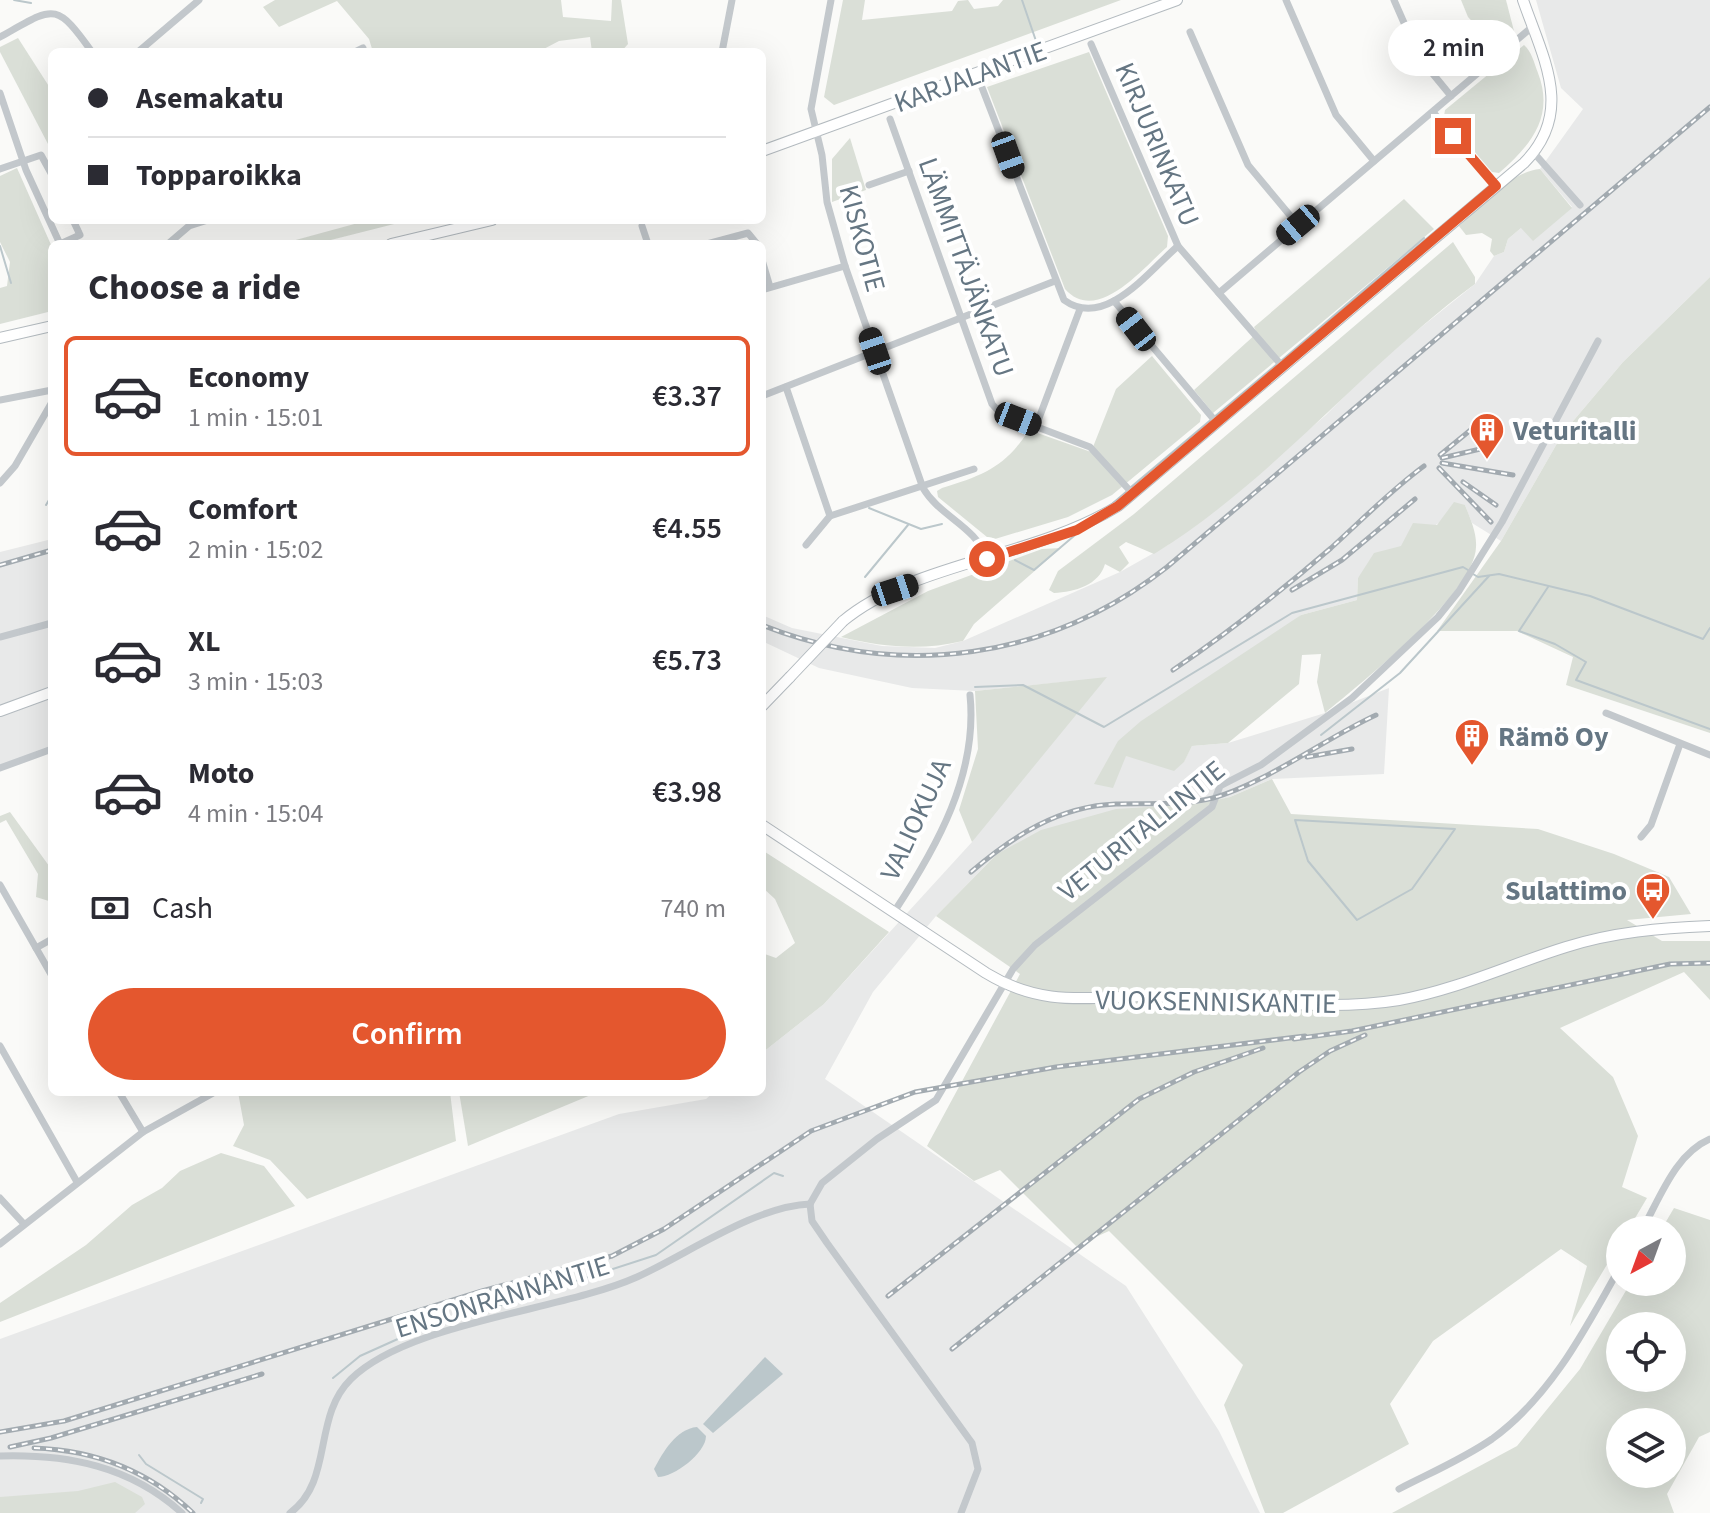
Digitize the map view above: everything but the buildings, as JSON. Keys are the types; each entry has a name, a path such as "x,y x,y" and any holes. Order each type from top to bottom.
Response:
{"street":[{"path":"143,48 199,0"},
{"path":"723,48 732,0"},
{"name":"KISKOTIE","path":"831,0 811,109 827,202 845,266 923,488 936,505 978,540 987,559"},
{"name":"KARJALANTIE","path":"766,150 1177,0"},
{"path":"1286,0 1336,115 1374,161"},
{"path":"1394,0 1419,57 1451,96"},
{"path":"766,702 843,621 884,594 1077,530 1133,494 1534,153 1547,136 1552,95 1523,0"},
{"path":"0,37 41,15 59,13 70,20 89,48"},
{"path":"1219,293 1532,27"},
{"path":"1190,32 1248,165 1298,225"},
{"name":"KIRJURINKATU","path":"1091,44 1178,246 1283,367"},
{"path":"981,85 1064,300 1080,309 1098,309 1114,301 1178,246"},
{"path":"0,93 22,159 48,217"},
{"path":"1433,112 1496,186"},
{"name":"LÄMMITTÄJÄNKATU","path":"890,119 996,410 1090,447 1133,494"},
{"path":"1534,153 1580,205"},
{"path":"0,169 41,155 48,168"},
{"path":"869,185 909,171"},
{"path":"75,224 83,240"},
{"path":"171,240 185,224"},
{"path":"408,240 475,224"},
{"path":"642,226 647,240"},
{"path":"722,240 748,233 754,240"},
{"path":"69,240 80,235"},
{"path":"766,289 845,266"},
{"path":"766,394 1055,281"},
{"path":"1114,301 1217,423"},
{"path":"1036,426 1080,309"},
{"path":"0,338 48,327"},
{"name":"VETURITALLINTIE","path":"810,1204 822,1183 877,1139 936,1100 1019,961 1046,935 1212,807 1220,786 1288,747 1352,698 1425,631 1459,591 1502,522 1598,341"},
{"path":"786,387 830,516"},
{"path":"0,400 48,391"},
{"path":"0,483 15,466 48,409"},
{"path":"806,545 830,516 974,469"},
{"path":"0,637 48,624"},
{"name":"VALIOKUJA","path":"894,912 946,820 964,776 972,733 970,695"},
{"path":"0,711 48,696"},
{"path":"1606,713 1710,755"},
{"path":"1641,837 1651,825 1680,744"},
{"path":"0,768 48,750"},
{"name":"VUOKSENNISKANTIE","path":"766,828 1004,984 1051,999 1156,996 1372,1003 1430,993 1602,937 1633,931 1710,926"},
{"path":"0,885 48,969"},
{"path":"36,948 48,941"},
{"path":"0,1046 77,1182"},
{"path":"121,1096 143,1132"},
{"path":"0,1244 143,1132 207,1096"},
{"path":"1650,1216 1683,1159 1692,1148 1710,1139"},
{"path":"0,1198 24,1224"},
{"path":"810,1204 812,1221 972,1443 978,1469 961,1513"},
{"name":"ENSONRANNANTIE","path":"290,1513 300,1506 315,1482 322,1439 336,1400 352,1378 377,1360 421,1341 632,1279 711,1238 787,1207 810,1204"},
{"path":"1399,1489 1471,1452 1529,1406 1569,1357 1606,1292"},
{"path":"0,1456 57,1457 103,1466 140,1482 182,1513"}],"shaded area":[{"path":"275,0 561,0 563,17 611,21 612,0 621,0 628,44 624,48 591,48 590,37 559,41 546,48 372,48 369,39 337,1 279,27 263,7"},
{"path":"843,0 865,0 862,20 952,11 958,1 968,0 974,9 998,6 1003,0 1121,0 834,105 824,97"},
{"path":"1461,0 1506,0 1515,35 1499,50 1468,17"},
{"path":"1536,0 1710,0 1710,277 1623,362 1563,433 1501,541 1472,523 1465,505 1358,578 1357,600 1301,615 1126,756 1184,761 1192,746 1228,743 1325,713 1389,688 1384,774 1272,779 1230,797 997,854 936,916 873,992 825,1079 1126,1286 1219,1431 1260,1513 0,1513 0,1339 619,1114 709,1096 766,1096 766,1050 824,1004 972,842 1074,681 975,691 912,688 819,668 766,643 766,617 792,628 882,646 935,648 963,641 1120,572 1168,545 1326,415 1379,361 1475,284 1494,256 1504,252 1508,239 1521,228 1572,207 1540,169 1583,109 1561,88"},
{"path":"18,38 48,85 48,144 0,52 0,47"},
{"path":"1524,45 1532,58 1542,89 1541,117 1521,152 1499,173 1492,172 1444,116 1445,110"},
{"path":"1089,52 1168,236 1167,247 1119,290 1091,301 1078,298 1065,289 987,87"},
{"path":"850,138 866,190 832,202 832,159"},
{"path":"17,168 49,240 48,312 0,324 0,288 7,286 10,262 0,242 0,176"},
{"path":"1540,169 1572,208 1533,241 1521,228 1508,239 1504,252 1494,256 1490,251 1492,239 1482,233 1466,235 1459,226 1487,200 1518,176"},
{"path":"1404,199 1434,229 1213,413 1194,390 1257,333 1254,327"},
{"path":"354,224 394,224 331,240 296,240"},
{"path":"1453,242 1475,277 1475,284 1394,351 1279,458 1198,525 1154,554 1126,542 1119,547 1129,563 1120,572 1105,564 1097,577 1085,586 1054,593 1049,590 1058,571 1134,514"},
{"path":"1710,277 1710,733 1566,685 1573,657 1517,631 1437,631 1501,541 1563,433 1623,362"},
{"path":"1152,356 1201,415 1200,422 1112,495 1068,517 995,539 987,537 938,497 937,491 942,488 982,474 1002,461 1029,430 1091,452 1116,389"},
{"path":"1454,502 1465,505 1474,531 1476,547 1471,566 1457,588 1414,636 1325,713 1317,682 1321,654 1302,655 1299,684 1228,743 1192,746 1184,762 1174,771 1126,756 1113,788 1094,784 1118,741 1141,721 1301,615 1357,600 1358,578 1374,553 1401,546 1413,523 1437,525"},
{"path":"48,540 48,752 0,770 0,552"},
{"path":"1061,548 974,624 963,641 932,646 902,646 841,637 928,591 1042,549"},
{"path":"1107,677 972,842 959,810 978,749 975,691"},
{"path":"1272,779 1291,814 1538,829 1614,854 1669,877 1691,914 1627,920 1662,941 1710,941 1710,1000 1684,972 1560,1028 1613,1077 1638,1136 1622,1187 1647,1198 1636,1216 1606,1216 1606,1266 1570,1326 1587,1266 1561,1249 1433,1341 1390,1404 1409,1444 1283,1513 1265,1513 1224,1405 1243,1365 1109,1231 1076,1246 1000,1170 974,1181 927,1146 1020,974 936,916 997,854 1041,830 1116,809 1197,804 1230,797"},
{"path":"10,812 48,864 48,901 36,897 38,874 6,820 0,823 0,816"},
{"path":"766,853 889,932 824,1004 766,1050 766,954 776,958 795,943 775,899 766,891"},
{"path":"239,1096 450,1096 456,1141 307,1199 270,1160 233,1146 244,1125"},
{"path":"460,1096 588,1096 468,1146"},
{"path":"221,1153 264,1166 295,1206 0,1322 0,1303 86,1245 132,1205 162,1188 180,1171"},
{"path":"1674,1208 1710,1220 1710,1432 1699,1437 1686,1460 1686,1408 1606,1408 1606,1488 1670,1488 1667,1494 1674,1513 1392,1513 1517,1446 1580,1369 1606,1325 1606,1392 1686,1392 1686,1312 1613,1312 1623,1296 1686,1296 1686,1216 1669,1216"},
{"path":"765,1357 783,1374 713,1433 703,1424"},
{"path":"697,1427 706,1436 701,1450 680,1469 658,1477 654,1469 671,1442 683,1432"},
{"path":"115,1482 142,1497 145,1504 135,1513 0,1513 0,1497 78,1491"}],"waterway":[{"path":"14,0 31,3"},
{"path":"1022,0 1036,41"},
{"path":"1281,361 1424,238"},
{"path":"0,246 11,283"},
{"path":"1131,487 1276,365"},
{"path":"1113,503 1126,492"},
{"path":"869,508 921,529 942,524"},
{"path":"865,577 908,525"},
{"path":"1015,560 1034,570 1081,530"},
{"path":"975,687 1023,685 1104,727 1292,613 1463,567 1468,570"},
{"path":"1473,574 1478,577 1499,574 1590,596 1703,639 1710,628"},
{"path":"1321,735 1400,673 1489,576"},
{"path":"1548,587 1519,631 1555,644 1586,662 1576,680 1710,729"},
{"path":"1295,820 1455,829 1412,889 1357,920 1308,861 1295,820"},
{"path":"333,1378 360,1356 400,1338 656,1255 774,1173 783,1176"},
{"path":"139,1455 146,1464 203,1499 201,1503"}],"railway":[{"path":"766,626 814,642 867,652 920,655 972,652 1024,641 1073,623 1121,598 1167,567 1710,107"},
{"path":"1440,455 1484,419"},
{"path":"1442,458 1493,446"},
{"path":"1442,463 1513,475"},
{"path":"1173,670 1293,580 1424,466"},
{"path":"1439,468 1491,522"},
{"path":"1463,482 1496,505"},
{"path":"1292,590 1342,560 1415,499"},
{"path":"0,565 48,551"},
{"path":"971,872 1003,846 1056,817 1095,806 1177,803 1213,798 1274,772 1376,715"},
{"path":"1307,757 1352,749"},
{"path":"1294,1039 1352,1031 1670,964 1710,963"},
{"path":"952,1349 1299,1072 1330,1051 1365,1035"},
{"path":"0,1432 64,1421 482,1291 612,1256 664,1229 811,1131 915,1092 1056,1067 1305,1036"},
{"path":"888,1296 1139,1099 1194,1072 1263,1048"},
{"path":"10,1447 51,1438 262,1374"},
{"path":"34,1448 78,1453 120,1466 158,1485 193,1513"}],"place":[{"name":"Veturitalli","path":"1487,461"},
{"name":"Rämö Oy","path":"1472,767"},
{"name":"Sulattimo","path":"1653,921"}],"route":[{"path":"987,559 1077,530 1118,506 1496,186 1453,136"}]}
